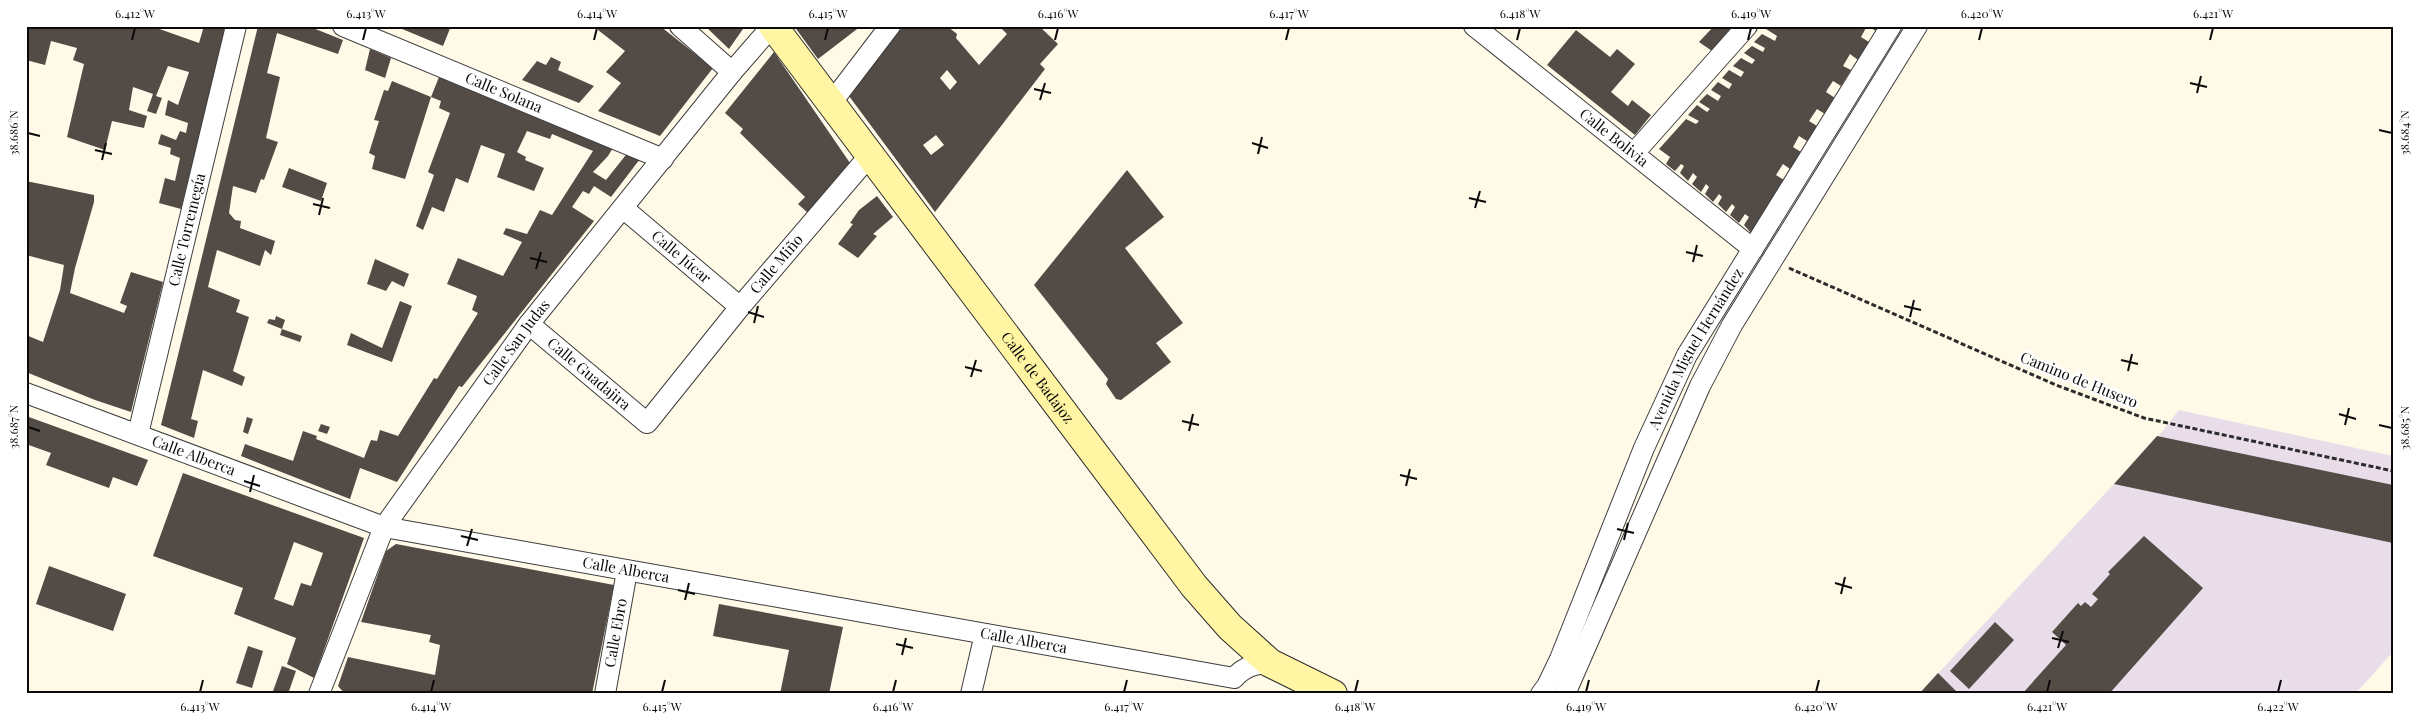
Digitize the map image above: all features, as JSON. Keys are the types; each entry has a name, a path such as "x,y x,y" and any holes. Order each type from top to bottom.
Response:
{"street":[{"name":"Calle Torremegía","path":"138,434 236,26"},
{"name":"Calle Solana","path":"342,26 663,159"},
{"path":"680,26 732,72"},
{"name":"Calle San Judas","path":"319,694 384,528 529,324 732,72 773,26"},
{"name":"Calle de Badajoz","path":"773,26 1194,586 1230,627 1270,663 1333,694"},
{"path":"832,102 890,26"},
{"name":"Calle Bolivia","path":"1474,26 1752,248"},
{"path":"1634,152 1747,26"},
{"name":"Avenida Miguel Hernández","path":"1541,694 1560,659 1644,448 1683,364 1752,248 1891,26"},
{"name":"Avenida Miguel Hernández","path":"1565,694 1700,386 1732,325 1917,26"},
{"name":"Calle Miño","path":"647,423 740,307 870,155"},
{"name":"Calle Júcar","path":"623,208 740,307"},
{"name":"Calle Guadajira","path":"529,324 647,423"},
{"name":"Calle Alberca","path":"26,393 384,528 985,634 1234,686 1241,670 1252,665 1270,663"},
{"name":"Calle Ebro","path":"605,694 628,571"},
{"path":"971,694 985,634"}],"path":[{"name":"Camino de Husero","path":"1772,261 2056,385 2144,418 2393,471"}],"shaded area":[{"path":"2179,410 2393,456 2393,652 2355,694 1919,694 2162,432"}],"building":[{"path":"26,26 151,26 199,43 204,26 227,26 181,209 159,203 165,178 175,181 180,158 170,154 171,148 158,144 161,134 176,140 180,131 186,133 188,123 165,115 168,100 178,105 189,72 168,66 156,96 162,98 156,114 147,111 153,94 133,87 129,110 147,116 144,128 112,121 105,150 67,137 84,64 73,60 77,48 51,41 45,65 26,60"},
{"path":"258,26 308,26 343,40 338,54 277,33 267,73 280,77 266,138 278,142 264,180 261,179 256,193 233,186 229,213 235,220 241,221 240,228 275,241 271,255 265,250 260,266 217,250 208,287 240,300 236,312 249,317 233,371 245,377 242,386 203,370 191,419 198,421 194,438 161,425"},
{"path":"395,26 451,26 443,46"},
{"path":"600,26 660,26 713,68 660,136 598,111 621,83 606,72 625,51 598,30"},
{"path":"705,26 745,26 729,49"},
{"path":"794,26 861,26 818,59"},
{"path":"903,26 947,26 957,34 956,38 979,65 1007,34 1001,28 1002,26 1039,26 1058,44 1040,64 1045,69 935,212 849,96","holes":["947,70 957,82 950,90 940,78","936,135 944,145 931,155 923,145"]},
{"path":"1714,26 1735,26 1712,51 1699,42"},
{"path":"1769,26 1784,28 1785,26 1867,26 1861,37 1869,42 1858,60 1850,54 1843,66 1851,70 1841,86 1833,81 1829,87 1826,92 1835,98 1825,114 1817,109 1809,121 1817,126 1807,141 1799,136 1793,147 1801,152 1790,169 1783,164 1776,175 1784,180 1751,233 1744,225 1749,217 1745,214 1739,223 1730,215 1735,207 1732,204 1726,212 1718,204 1722,197 1719,194 1713,202 1705,194 1709,187 1706,184 1701,192 1692,184 1697,177 1693,173 1688,181 1680,173 1684,166 1681,164 1675,171 1666,164 1670,157 1659,149 1686,119 1696,124 1699,121 1688,115 1697,105 1707,112 1710,109 1699,102 1707,94 1718,101 1721,96 1711,90 1718,82 1729,89 1732,84 1722,78 1729,70 1741,77 1744,72 1733,66 1741,58 1752,64 1755,60 1744,53 1752,46 1763,52 1765,48 1754,42 1762,34 1775,41 1777,36 1766,29"},
{"path":"1867,26 1879,26 1876,31"},
{"path":"1576,30 1610,57 1617,49 1635,64 1611,92 1628,106 1632,100 1651,115 1635,135 1547,65"},
{"path":"370,49 391,58 385,78 365,70"},
{"path":"774,52 850,163 808,213 798,204 805,197 740,133 743,129 725,113"},
{"path":"551,57 561,62 558,70 594,86 579,103 522,80 537,61 546,65"},
{"path":"439,77 614,146 608,156 593,172 606,180 629,151 643,155 611,197 594,186 589,194 583,191 572,207 594,221 462,387 459,386 397,482 360,468 350,499 241,456 245,444 293,461 303,431 317,436 316,439 364,458 371,440 377,441 380,430 398,436 434,378 437,379 478,313 472,310 477,296 447,284 458,258 503,276 522,242 503,234 506,228 527,234 540,210 552,215 593,151 552,134 550,139 527,131 517,152 526,157 525,160 544,168 534,191 497,177 505,154 481,145 468,183 456,178 444,212 432,207 423,230 416,226 434,175 428,172 450,113 439,108 441,101 431,97"},
{"path":"392,81 431,97 405,179 372,169 375,156 369,153 379,121 374,120 384,90 388,91"},
{"path":"289,168 327,183 321,201 282,187"},
{"path":"1127,170 1164,217 1125,248 1183,323 1156,343 1171,362 1121,400 1116,399 1106,384 1108,379 1034,285"},
{"path":"26,181 94,195 94,202 75,268 70,293 124,313 127,306 120,303 131,272 163,282 131,412 95,400 26,372 26,335 43,342 60,290 64,265 26,255"},
{"path":"877,196 893,217 873,234 877,236 858,258 838,244 853,224 850,223 859,210"},
{"path":"375,259 409,274 404,287 392,281 386,291 367,284"},
{"path":"400,301 412,306 392,362 347,345 351,333 382,348"},
{"path":"276,316 285,320 282,329 267,323 269,319 275,320"},
{"path":"282,329 302,336 300,342 280,335"},
{"path":"26,416 148,460 137,486 113,477 109,488 46,465 51,453 26,444"},
{"path":"247,417 253,419 248,434 243,432"},
{"path":"321,424 330,427 327,434 318,431"},
{"path":"2157,436 2393,485 2393,543 2114,484"},
{"path":"183,473 364,538 314,678 287,664 296,638 234,614 243,588 153,556","holes":["294,542 323,553 311,586 301,583 293,606 274,599"]},
{"path":"2144,536 2203,588 2109,694 2022,694 2066,645 2052,632 2078,603 2081,606 2085,602 2091,607 2098,599 2092,594 2110,574 2108,572"},
{"path":"396,544 614,585 592,694 345,694 338,686 348,657 435,675 440,645 429,642 431,635 361,622 386,551"},
{"path":"49,566 126,594 113,631 36,604"},
{"path":"719,604 843,627 829,694 780,694 789,650 713,636"},
{"path":"1995,622 2014,640 1969,689 1950,671"},
{"path":"248,646 263,651 252,688 236,683"},
{"path":"282,666 296,671 288,694 272,694"},
{"path":"1938,673 1959,694 1919,694"}]}
